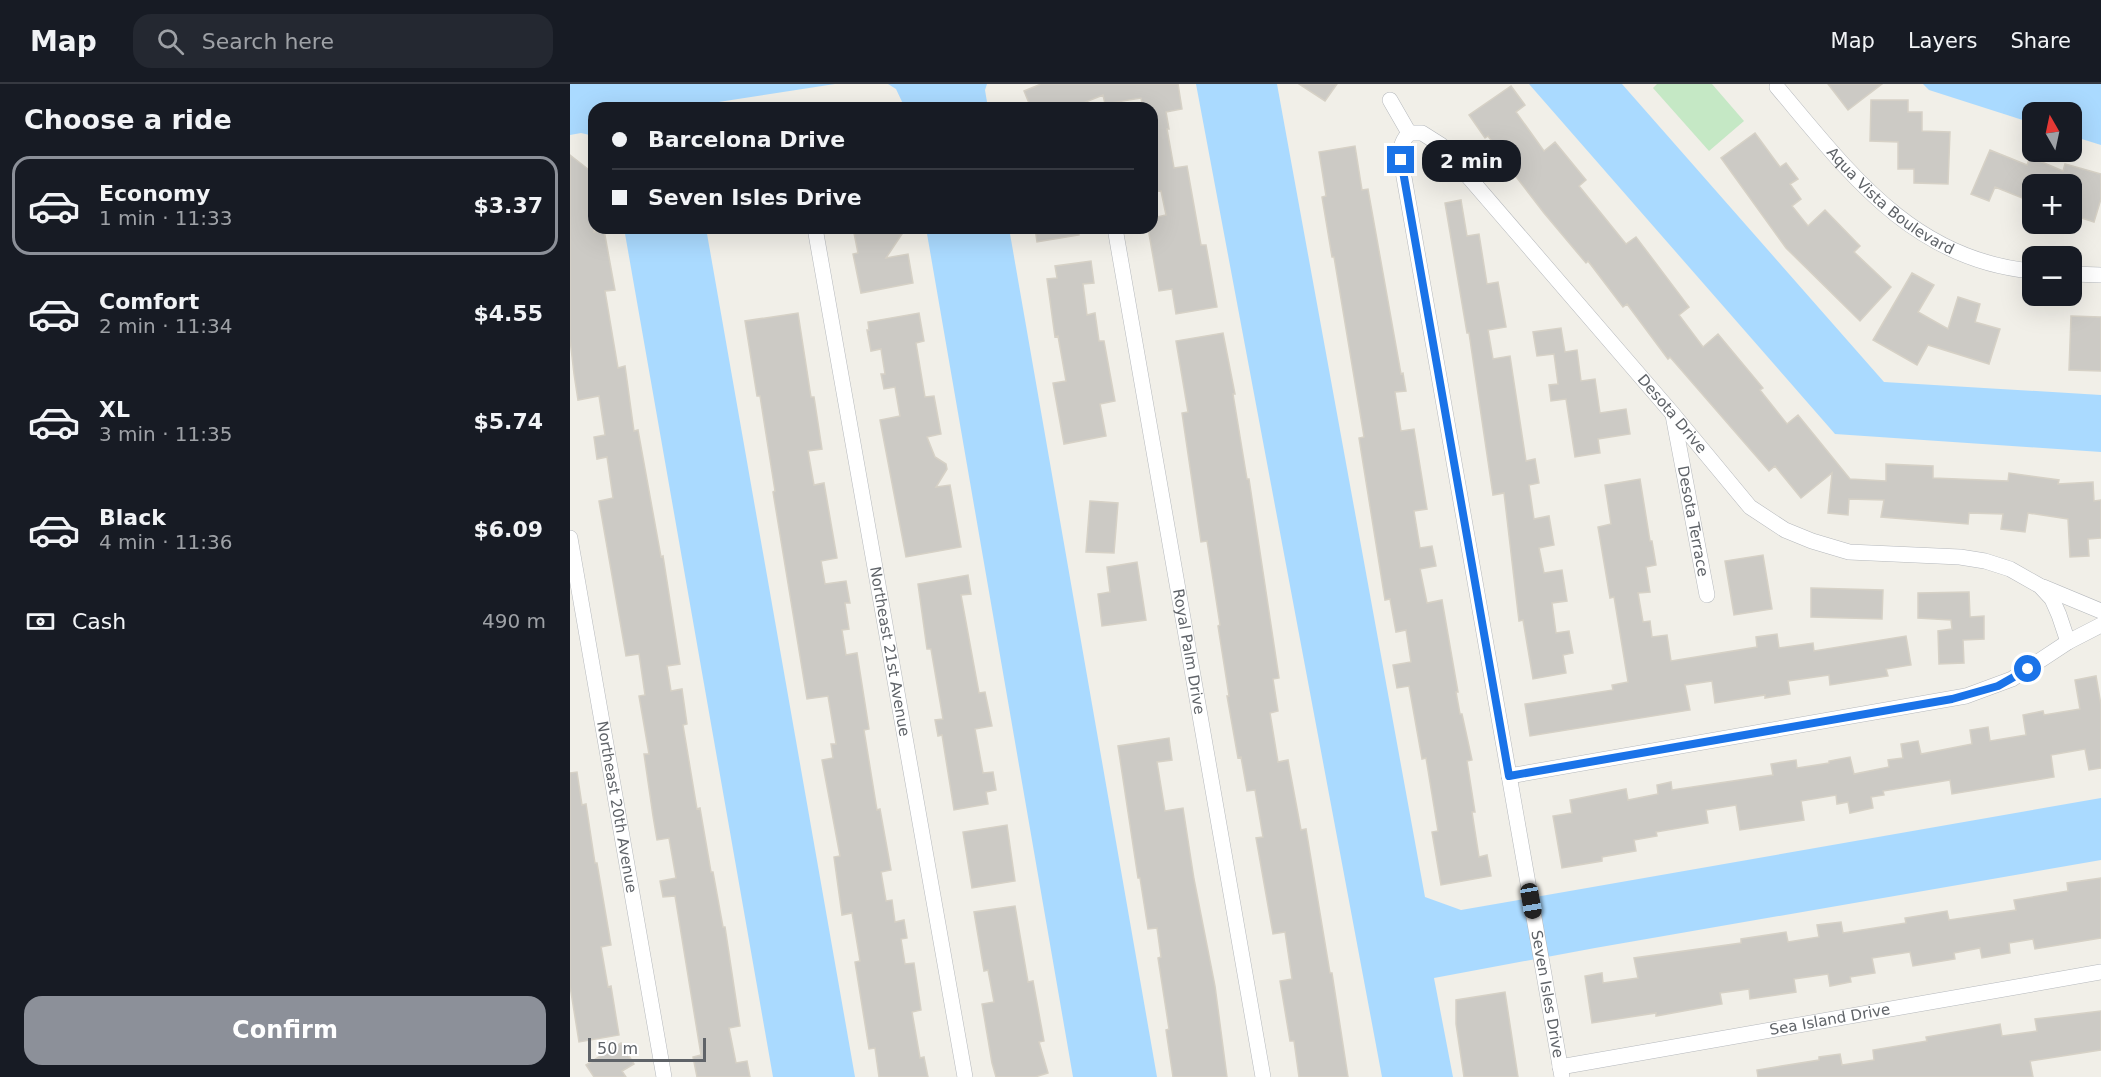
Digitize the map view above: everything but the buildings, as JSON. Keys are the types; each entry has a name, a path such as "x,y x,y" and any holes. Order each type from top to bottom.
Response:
{"street":[{"name":"Aqua Vista Boulevard","path":"1777,87 1846,169 1877,200 1908,225 1962,253 2022,269"},
{"path":"1390,100 1409,134"},
{"name":"Desota Drive","path":"1409,134 1422,133 1441,145 1750,507 1785,530 1848,552 1948,556 1979,560 2010,569 2040,586 2101,611"},
{"name":"Seven Isles Drive","path":"1409,134 1400,149 1401,160 1561,1072"},
{"name":"Northeast 21st Avenue","path":"816,234 965,1077"},
{"name":"Royal Palm Drive","path":"1116,234 1263,1077"},
{"path":"2082,274 2101,275"},
{"name":"Desota Terrace","path":"1672,413 1707,595"},
{"name":"Northeast 20th Avenue","path":"570,538 664,1077"},
{"name":"Desota Drive","path":"2040,586 2056,606 2068,642"},
{"path":"1509,776 1966,696 2012,679 2068,642 2101,626"},
{"name":"Sea Island Drive","path":"1561,1072 2101,972"}],"green space":[{"path":"1657,84 1712,84 1744,121 1709,151 1653,88"}],"water":[{"path":"570,84 835,84 718,102 588,102 588,135 570,135"},
{"path":"888,84 987,84 985,90 987,102 902,102 896,89"},
{"path":"1196,84 1277,84 1425,897 1461,910 2101,798 2101,860 1434,978 1453,1077 1382,1077"},
{"path":"1529,84 1622,84 1884,382 2101,395 2101,452 1835,434"},
{"path":"1923,84 2101,84 2101,145 2082,139 2082,102 2022,102 2022,120 1929,90"},
{"path":"625,234 707,234 855,1077 773,1077"},
{"path":"927,234 1010,234 1157,1077 1073,1077"}],"route":[{"path":"1401,160 1509,776 1952,699 1998,686 2028,669"}]}
